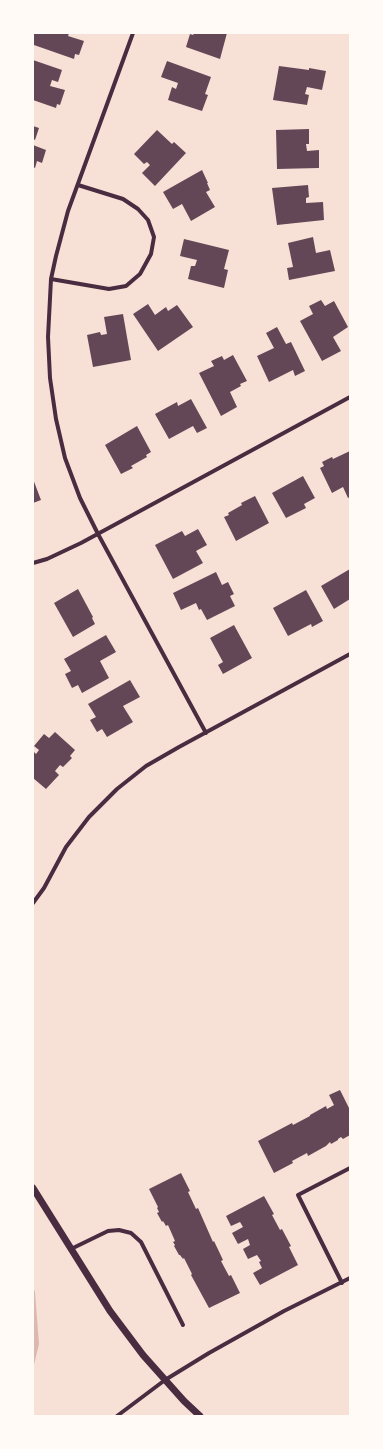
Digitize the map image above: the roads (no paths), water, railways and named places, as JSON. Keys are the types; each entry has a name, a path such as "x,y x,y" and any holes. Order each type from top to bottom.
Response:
{"street":[{"path":"133,33 68,211 51,278 48,337 50,378 56,419 66,458 78,491 98,534 206,733"},
{"path":"51,278 109,289 126,286 140,274 151,254 154,237 148,220 138,209 123,199 78,185"},
{"path":"33,563 54,556 98,534 350,397"},
{"path":"33,903 44,888 66,847 89,817 117,789 146,766 350,654"},
{"path":"342,1283 298,1195 350,1168"},
{"path":"33,1188 110,1311 143,1355 200,1416"},
{"path":"71,1249 108,1231 119,1230 131,1233 141,1242 183,1325"},
{"path":"117,1416 165,1380 213,1350 284,1311 350,1278"}]}
